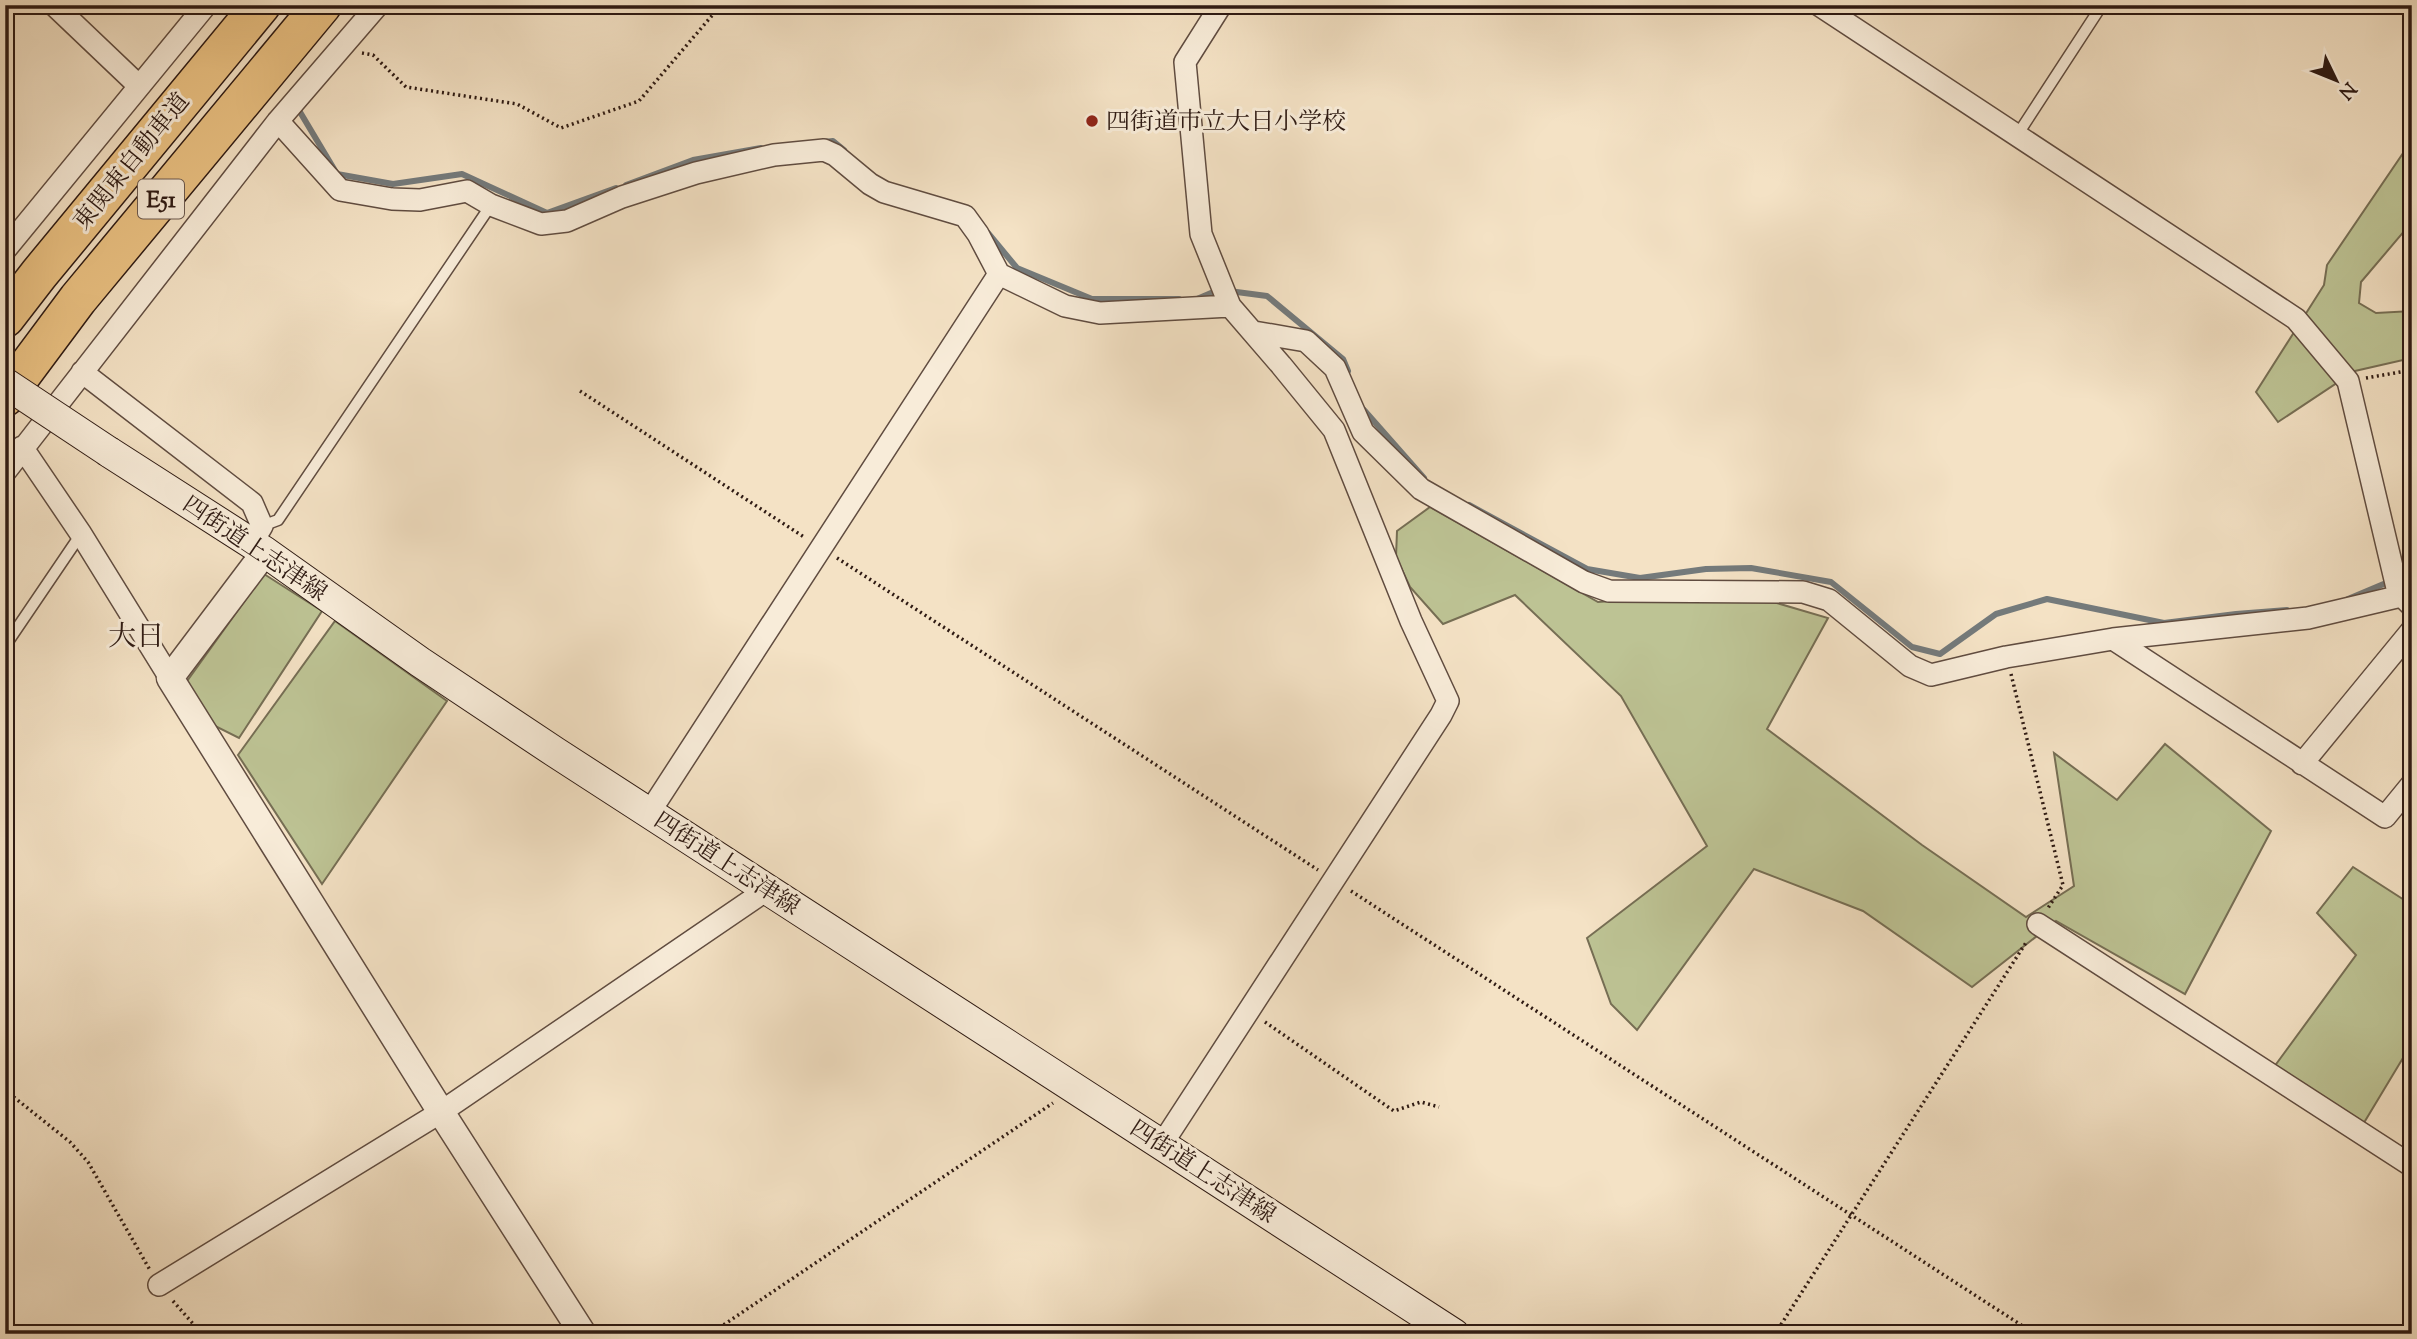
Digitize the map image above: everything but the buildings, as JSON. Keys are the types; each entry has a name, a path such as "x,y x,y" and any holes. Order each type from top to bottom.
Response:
{"highway":[{"name":"東関東自動車道","path":"5,318 261,5"},
{"name":"東関東自動車道","path":"5,397 87,288 322,5"}],"main road":[{"name":"四街道上志津線","path":"5,383 109,452 260,540 493,711 1449,1333"}],"street":[{"path":"54,5 138,85"},
{"path":"5,250 205,5"},
{"path":"5,472 278,121 378,5"},
{"path":"1162,1144 1448,701 1411,621 1334,430 1228,303 1201,234 1185,62 1221,5"},
{"path":"1254,332 1306,341 1335,368 1363,432 1421,489 1584,582 1609,591 1803,592 1829,600 1910,666 1931,675 2006,657 2113,639 2308,618 2403,598 2392,566 2348,381 2296,319 1819,5"},
{"path":"278,121 340,190 392,199 421,200 467,191 491,205 541,224 567,221 622,197 696,173 774,155 824,150 835,155 884,192 965,216 978,234 999,274 1065,306 1100,313 1228,303"},
{"path":"649,813 999,274"},
{"path":"82,372 252,503 260,540 170,678"},
{"path":"22,447 81,534 441,1112 583,1334"},
{"path":"2302,764 2412,630"},
{"path":"2113,639 2385,817 2412,784"},
{"path":"159,1285 441,1112 768,889"},
{"path":"2038,923 2412,1166"}],"lane":[{"path":"2016,137 2102,5"},
{"path":"260,540 278,520 491,205"},
{"path":"5,646 81,534"}],"path":[{"path":"341,48 373,55 406,87 517,104 561,128 639,101 721,5"},
{"path":"2348,381 2412,370"},
{"path":"580,391 2035,1334"},
{"path":"1774,1334 2063,885 2006,657"},
{"path":"1248,1011 1394,1111 1421,1102 1439,1107"},
{"path":"710,1334 1075,1088"},
{"path":"5,1090 70,1142 88,1162 159,1285 202,1334"}],"green space":[{"path":"2412,140 2412,222 2361,282 2359,303 2376,313 2412,311 2412,358 2355,371 2278,422 2256,392 2324,285 2327,265"},
{"path":"1430,507 1598,602 1739,592 1828,618 1767,729 1922,845 2026,917 2074,886 2054,753 2117,800 2165,744 2271,831 2185,994 2056,921 1972,987 1863,911 1754,869 1637,1030 1611,1004 1587,938 1707,846 1621,696 1515,595 1443,624 1410,587 1396,557 1397,531"},
{"path":"264,574 322,611 239,738 207,722 185,684"},
{"path":"335,621 447,701 322,884 238,755"},
{"path":"2353,867 2412,905 2412,1043 2359,1131 2274,1067 2356,955 2317,913"}],"waterway":[{"path":"300,112 337,174 393,184 462,174 547,213 616,188"},
{"path":"824,142 833,141 844,150"},
{"path":"626,185 693,160 761,148"},
{"path":"988,233 1017,268 1092,299 1179,299"},
{"path":"1197,299 1218,290"},
{"path":"1229,291 1267,296 1343,359 1348,371"},
{"path":"1364,410 1424,478"},
{"path":"1469,505 1587,569 1640,578 1706,569 1751,568 1831,582 1912,647 1940,654 1996,614 2047,599 2164,623 2287,610"},
{"path":"2348,599 2405,575 2412,575"}],"place":[{"name":"四街道市立大日小学校","path":"1092,121"}],"district":[{"name":"大日","path":"136,635"}]}
